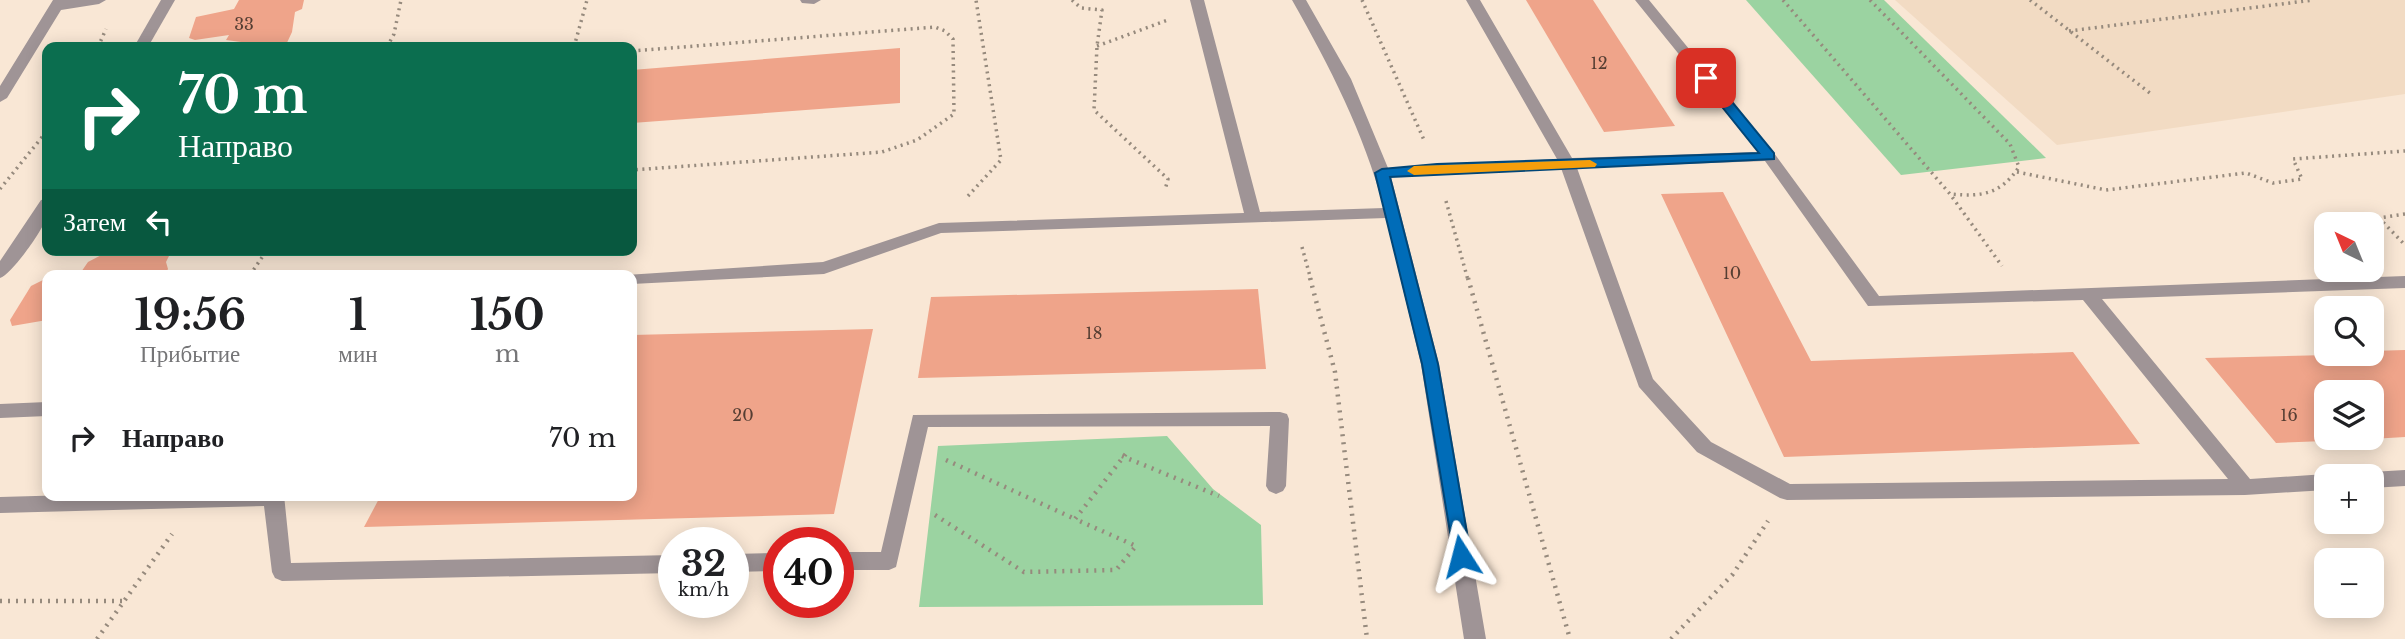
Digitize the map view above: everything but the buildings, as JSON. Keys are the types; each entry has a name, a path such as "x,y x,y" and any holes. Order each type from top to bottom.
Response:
{"street":[{"path":"0,98 59,3 99,0"},
{"path":"144,42 168,0"},
{"path":"807,0 814,0"},
{"path":"1299,0 1344,79 1382,173 1430,364 1475,639"},
{"path":"1473,0 1568,165 1645,383 1704,447 1787,492 2245,486 2314,483"},
{"path":"1642,0 1769,156 1874,302 2405,282"},
{"path":"1198,4 1252,218"},
{"path":"1382,173 1769,156"},
{"path":"0,272 42,212"},
{"path":"637,278 824,268 939,228 1392,213"},
{"path":"2088,294 2245,486"},
{"path":"0,411 42,409"},
{"path":"854,561 889,561 920,420 1280,418 1276,486"},
{"path":"2384,479 2405,478"},
{"path":"0,505 158,501"},
{"path":"274,501 282,572 658,564"}],"path":[{"path":"390,42 401,0"},
{"path":"575,42 587,0"},
{"path":"939,228 1001,160 975,0"},
{"path":"1072,0 1081,8 1102,10 1097,46 1094,110 1168,179 1156,221"},
{"path":"1362,0 1437,169 1570,639"},
{"path":"1783,0 1950,194 2024,296"},
{"path":"1870,0 1901,29 2010,145 2020,167 2007,185 1994,194 1973,197 1950,194"},
{"path":"2030,0 2151,94"},
{"path":"2269,0 2276,5"},
{"path":"2069,31 2313,0"},
{"path":"1097,46 1198,4"},
{"path":"637,51 935,27 946,31 953,39 954,114 916,140 882,152 637,170"},
{"path":"0,189 42,137"},
{"path":"2017,172 2106,190 2246,173 2273,183 2302,179 2293,159 2405,151"},
{"path":"2405,214 2379,218 2405,245"},
{"path":"1294,216 1335,372 1367,639"},
{"path":"1075,519 1151,419"},
{"path":"925,508 1024,572 1116,570 1136,546 936,456 943,420"},
{"path":"1111,451 1219,496"},
{"path":"1671,639 1733,574 1787,492"},
{"path":"97,639 196,501"},
{"path":"0,601 123,601"}],"shaded area":[{"path":"1895,0 2405,0 2405,94 2057,145"}],"green space":[{"path":"1746,0 1884,0 2046,158 1901,175"},
{"path":"1167,436 1213,489 1261,525 1263,605 919,607 938,446"}],"slow traffic":[{"path":"1414,171 1590,164"}],"route":[{"path":"1461,556 1430,364 1382,173 1769,156 1706,78"}]}
